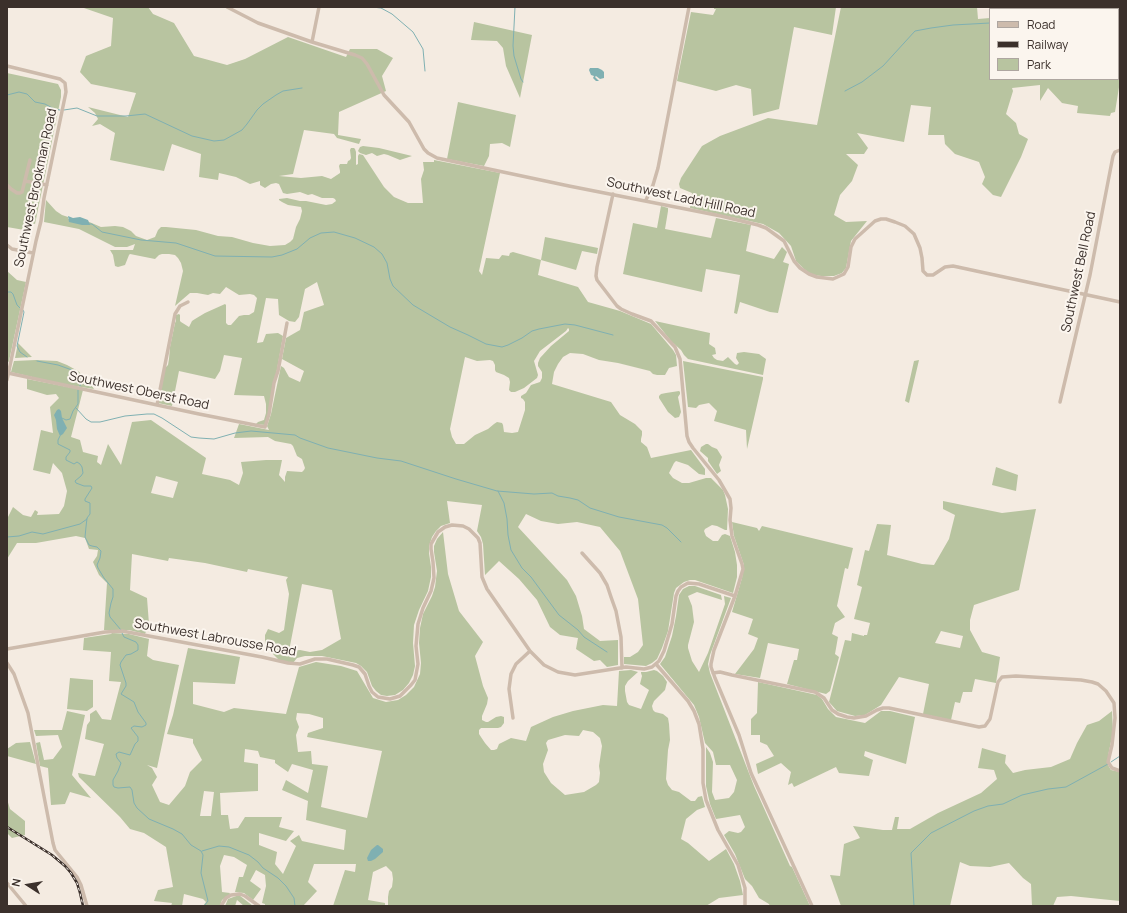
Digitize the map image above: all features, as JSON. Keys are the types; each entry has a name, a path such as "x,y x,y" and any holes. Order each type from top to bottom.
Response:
{"street":[{"name":"Southwest Ladd Hill Road","path":"227,7 253,21 357,56 364,60 384,95 409,122 425,150 435,157 453,162 646,200 763,226 784,241 799,267 809,274 817,277 833,279 844,274 848,267 851,247 854,239 875,221 886,219 905,226 914,234 921,250 923,270 927,275 933,275 945,267 952,266 1120,302"},
{"path":"312,42 319,7"},
{"path":"646,200 654,183 658,168 689,7"},
{"name":"Southwest Brookman Road","path":"7,66 60,79 65,84 66,92 41,221 7,380"},
{"name":"Southwest Bell Road","path":"1060,402 1090,275 1112,156 1115,152 1120,150"},
{"path":"7,185 11,189 21,193 24,188 30,160"},
{"path":"25,181 47,185"},
{"path":"614,194 597,267 597,280 617,306 632,314 651,321 675,347 680,359 689,442 719,480 730,499 732,536 743,569 735,596 712,657 711,664 713,673 739,735 751,773 812,906"},
{"path":"7,245 15,250 33,254"},
{"path":"157,405 175,314 180,306 188,302"},
{"name":"Southwest Oberst Road","path":"8,373 265,427 269,414 287,323"},
{"name":"Southwest Labrousse Road","path":"7,649 105,632 128,632 288,663 300,664 315,659 327,659 353,665 359,667 365,674 372,692 378,697 386,699 394,698 400,696 415,680 418,664 416,646 418,624 423,608 431,591 434,578 431,544 438,532 445,527 457,525 469,529 478,538 480,543 482,577 487,589 530,651 544,665 566,674 580,674 632,667 644,669 652,667 656,664"},
{"path":"582,552 600,573 612,597 621,637 622,668"},
{"path":"735,596 699,584 688,583 681,587 676,596 669,637 664,651 656,664 688,701 694,711 704,749 703,783 706,800 718,830 738,865 745,888 745,906"},
{"path":"513,718 509,689 511,674 516,664 530,651"},
{"path":"7,663 14,674 28,713 55,850 77,877 87,906"},
{"path":"713,673 720,672 816,692 824,698 832,710 847,717 854,718 866,716 883,708 889,708 980,727 985,726 990,719 998,682 1002,677 1016,676 1092,682 1098,684 1106,691 1114,703 1114,728 1108,762 1112,768 1120,771"},
{"path":"7,883 26,906"},
{"path":"221,906 226,898 233,894 240,894 259,906"}],"green space":[{"path":"81,7 148,7 153,14 174,23 194,56 227,65 245,59 288,37 346,57 350,49 377,49 393,58 382,76 386,91 339,112 338,135 361,139 359,144 337,138 334,134 304,130 293,174 279,176 301,178 322,176 331,179 340,173 340,164 347,164 350,160 350,150 351,148 354,148 356,152 356,165 358,164 359,154 363,155 384,187 394,197 408,203 423,203 421,179 424,170 423,162 434,162 434,160 500,173 479,271 482,275 486,258 499,259 502,255 509,256 510,253 513,252 541,260 538,275 578,287 588,302 620,311 651,324 673,350 676,355 677,366 669,368 665,375 653,374 650,371 599,360 583,354 570,353 563,357 558,364 554,372 552,384 611,402 620,415 635,424 642,431 641,442 647,447 651,458 691,450 705,469 705,475 699,474 688,465 676,461 669,473 673,478 682,483 711,478 723,490 728,509 727,530 712,525 704,531 706,536 713,541 718,541 722,535 725,534 730,536 737,565 737,577 733,593 695,580 684,582 676,588 674,593 668,631 657,659 646,666 624,664 624,657 630,657 638,652 643,645 638,599 620,551 600,527 577,522 558,524 541,521 526,514 518,527 567,580 576,596 584,629 600,641 618,640 618,665 607,667 600,660 594,661 576,649 578,638 560,635 550,627 537,600 519,579 499,561 485,575 483,544 477,531 482,505 447,501 450,523 441,526 436,531 429,546 431,577 428,591 414,625 413,643 415,666 413,675 403,690 395,695 387,696 381,695 376,691 372,686 367,672 356,663 322,656 305,656 297,658 293,663 279,660 265,646 265,635 268,629 279,633 284,630 289,594 286,580 288,577 248,569 247,572 205,563 169,558 168,561 132,554 130,590 147,598 149,624 145,634 129,630 104,630 107,583 99,575 93,562 97,556 98,550 89,549 85,538 76,536 36,543 17,543 7,559 7,519 13,507 23,515 31,517 35,510 38,512 37,515 59,514 64,506 67,491 62,473 53,463 50,474 33,470 41,430 53,433 50,407 59,398 56,394 47,395 27,389 27,379 83,390 71,437 80,440 83,452 98,456 97,462 101,465 108,444 121,465 132,422 151,420 206,458 202,474 230,480 239,485 243,473 241,462 282,460 279,475 285,482 287,471 302,472 305,468 302,459 297,456 291,444 275,441 268,437 234,438 239,424 269,430 267,426 281,366 284,368 289,377 300,382 304,371 282,359 286,338 300,330 304,312 324,305 317,282 305,289 299,317 295,322 289,321 279,315 278,299 266,298 257,343 263,342 266,334 278,333 283,336 269,414 265,425 256,424 264,420 266,413 264,396 234,395 242,358 224,355 220,371 215,379 179,371 172,406 158,403 165,368 168,365 176,315 179,314 180,321 189,327 195,319 225,304 226,323 231,325 239,316 249,315 254,312 257,298 250,294 239,295 226,287 220,294 213,293 208,295 190,293 175,306 183,271 181,263 175,255 162,254 155,259 130,254 125,265 118,267 115,266 113,255 110,250 133,250 135,244 127,247 115,247 79,229 44,222 46,200 56,211 68,217 68,219 87,221 101,227 123,227 131,231 136,236 147,240 155,237 161,227 166,227 196,230 218,236 232,237 270,246 285,245 293,239 302,211 301,207 288,205 279,199 287,198 326,205 332,204 336,201 333,198 322,198 312,194 308,195 300,192 287,194 283,193 279,184 276,183 265,188 260,185 260,181 250,184 236,177 219,173 218,180 199,177 201,154 172,144 164,171 110,160 115,133 100,124 92,126 98,119 95,113 88,107 128,117 136,93 91,84 80,72 86,56 111,46 113,18","holes":["568,328 569,331 551,346 540,358 538,363 538,366 542,372 540,382 531,385 526,393 521,396 525,402 525,410 518,432 504,432 502,423 497,422 488,429 475,435 464,444 456,444 450,429 465,357 477,361 493,361 496,372 509,378 509,390 511,392 515,392 524,388 537,378 538,375 534,361 540,351","156,476 178,482 173,498 151,493","302,584 332,590 341,639 322,650 310,652 300,650 289,651"]},
{"path":"712,7 836,7 832,35 794,27 779,109 753,116 751,89 736,85 716,91 677,81 691,12 713,15 716,9"},
{"path":"841,7 977,7 978,19 989,18 989,80 1119,80 1119,8 1100,7 1120,7 1120,81 1115,112 1111,113 1110,116 1077,113 1078,106 1062,103 1048,88 1040,101 1040,85 1012,88 1013,91 1006,114 1016,123 1019,134 1028,139 1021,157 1001,197 993,195 982,184 985,177 979,162 955,154 945,144 944,135 928,135 931,107 911,105 904,142 857,133 868,148 864,154 846,154 858,165 852,181 840,195 834,215 846,222 867,221 851,241 846,268 842,273 834,276 812,275 796,261 791,246 779,233 763,224 690,208 692,193 680,188 679,184 681,178 702,146 720,136 768,118 817,125"},
{"path":"474,22 532,35 520,98 506,66 503,48 497,41 471,40"},
{"path":"7,73 58,84 61,90 61,97 35,224 31,223 30,231 7,227"},
{"path":"458,102 516,115 510,147 502,143 490,144 489,156 484,166 447,159"},
{"path":"360,147 379,148 412,156 400,160 384,154 377,156 372,153 366,155 358,151"},
{"path":"661,206 668,208 665,229 711,238 716,218 751,225 746,251 774,259 782,247 787,252 783,262 789,264 778,313 770,312 740,302 737,314 734,313 740,275 706,269 702,292 623,274 633,223 657,228"},
{"path":"545,237 598,248 597,254 582,251 576,270 541,260"},
{"path":"7,271 17,280 26,282 9,361 7,364"},
{"path":"655,321 710,333 709,344 715,348 716,354 712,355 717,360 723,361 728,357 737,365 739,363 736,358 737,353 744,352 759,354 766,359 763,375 688,359"},
{"path":"18,343 32,357 15,358"},
{"path":"919,360 909,403 905,401 914,361"},
{"path":"14,361 57,361 67,365 78,371 87,379 94,389 62,384 11,372"},
{"path":"683,361 763,377 747,449 746,430 714,421 717,411 709,403 699,405 696,408 688,407"},
{"path":"679,391 680,394 678,397 681,412 679,417 675,418 668,412 659,396 661,394"},
{"path":"706,444 717,449 722,457 719,465 721,471 717,474 708,461 708,458 700,451 701,447"},
{"path":"996,467 1018,475 1016,491 992,485"},
{"path":"943,501 1002,513 1036,509 1019,590 974,605 970,620 970,630 982,652 1000,657 996,683 975,679 972,692 963,692 960,703 955,702 951,720 923,714 929,684 899,677 881,705 865,715 855,716 837,711 829,702 845,640 851,641 852,633 864,636 867,635 870,623 854,619 862,587 857,585 865,550 869,551 877,524 891,525 887,555 922,564 934,565 949,539 955,515 943,509","holes":["941,631 963,636 960,648 935,643"]},
{"path":"732,522 757,528 759,531 762,526 853,548 848,569 845,568 837,606 845,617 835,623 832,634 838,637 835,654 839,657 830,691 826,694 787,684 794,660 797,660 799,649 768,643 760,678 735,674 754,649 758,638 748,634 753,619 732,612 742,578 744,565 734,536"},
{"path":"443,532 448,574 459,611 483,642 475,656 483,686 488,698 482,720 488,722 496,717 504,717 504,723 501,727 481,728 479,730 479,734 491,750 497,749 499,744 511,738 526,741 531,727 553,717 603,705 617,706 619,671 631,670 638,672 628,681 625,686 625,691 629,705 641,709 649,690 640,684 642,676 641,672 657,671 667,682 665,690 654,701 652,706 655,712 663,714 668,718 670,740 666,779 668,785 672,790 679,792 691,801 695,801 698,797 702,796 705,807 697,810 686,819 681,839 709,861 726,849 734,864 743,895 719,898 706,906 388,906 389,891 392,887 393,879 392,872 386,866 373,872 368,900 385,903 385,906 333,906 345,870 355,872 356,864 314,864 308,882 317,891 303,906 265,906 265,904 262,903 266,886 265,875 256,870 250,881 261,889 253,900 244,893 235,892 239,877 243,877 247,865 234,857 224,855 220,866 222,892 230,893 222,900 220,906 203,906 206,902 203,899 184,894 182,906 171,906 172,903 154,901 158,890 173,887 166,847 144,833 130,829 120,817 79,777 78,773 95,776 104,744 85,739 87,725 90,721 90,714 96,710 102,719 111,720 121,682 109,681 111,652 83,650 84,638 112,633 129,634 149,639 147,656 153,660 179,665 157,768 147,765 152,768 157,777 152,785 160,802 169,805 185,786 190,772 202,760 193,743 193,739 167,734 173,715 188,648 240,657 235,684 193,682 193,704 224,712 234,708 286,714 299,667 316,662 341,666 357,671 373,698 386,702 398,700 414,687 420,674 420,628 423,614 435,587 437,571 434,546 437,539","holes":["297,713 309,714 323,718 323,728 308,733 307,737 382,751 367,818 321,807 328,766 312,764 311,751 298,752 296,735 299,727 296,719","583,730 593,732 600,738 602,746 599,766 599,782 584,792 565,795 551,783 544,772 543,764 548,750 546,743 548,740 565,735 579,736","245,749 258,751 260,757 275,760 275,763 288,772 292,764 313,770 308,793 286,780 282,790 308,801 306,820 346,830 344,850 302,841 299,835 290,841 296,846 283,874 275,864 277,852 259,845 259,833 286,841 294,831 279,827 282,817 245,817 238,828 230,829 228,815 221,815 220,793 258,791 258,764 244,762","204,791 214,792 211,816 200,816"]},
{"path":"689,586 695,586 721,595 722,600 697,592 688,596 692,606 694,622 688,648 692,661 699,672 708,653 725,604 724,596 731,598 710,655 708,664 710,673 754,786 790,866 792,867 810,906 770,906 759,898 752,886 745,879 735,854 724,835 729,831 738,833 741,832 745,827 740,815 716,819 710,804 706,786 706,747 713,762 712,792 715,800 729,798 734,792 737,780 730,765 716,765 713,752 705,743 699,717 694,705 660,664 665,657 672,636 679,595 683,589"},
{"path":"70,678 93,680 93,707 87,711 67,709"},
{"path":"758,682 817,695 836,717 865,723 881,711 890,711 915,717 906,764 865,751 864,756 873,760 869,776 839,773 836,767 794,787 792,783 788,785 791,772 781,763 758,774 756,764 774,756 767,745 760,742 760,735 751,735 751,719 757,713"},
{"path":"67,711 85,715 72,775 91,798 70,792 65,804 51,805 48,768 40,766 36,743 40,742 44,760 53,759 62,747 58,735 36,736 34,730 62,730"},
{"path":"1112,711 1113,732 1108,756 1108,765 1111,770 1120,772 1120,901 1071,896 1057,897 1053,906 1032,906 1031,884 1009,863 990,867 970,866 960,862 950,906 841,906 830,875 840,876 844,844 860,838 853,826 892,830 895,817 899,817 897,829 910,829 938,813 981,793 997,779 994,770 978,768 982,748 1006,755 1005,763 1013,773 1051,767 1070,759 1087,725 1099,721"},
{"path":"30,742 36,764 7,756 7,749 16,743"},
{"path":"7,799 10,809 25,821 25,835 12,838 7,833"},
{"path":"239,895 253,906 244,906 237,900 235,906 225,906 228,899"}],"water":[{"path":"590,68 598,68 602,70 604,72 604,78 600,79 596,76 595,77 599,81 596,81 593,78 594,76 591,75 589,70"},
{"path":"68,216 73,218 80,217 88,220 90,225 69,222"},
{"path":"59,409 67,428 60,436 54,415"},
{"path":"377,845 383,849 383,852 375,859 368,861 367,858 371,850"}],"waterway":[{"path":"372,7 381,8 392,14 413,32 423,49 425,71"},
{"path":"515,7 513,46 514,56 523,82"},
{"path":"845,91 862,82 883,66 915,31 953,25 989,23"},
{"path":"64,110 77,108 97,116 126,116 145,114 192,136 214,141 224,140 242,130 257,110 276,95 283,91 302,88"},
{"path":"7,95 19,92 27,94 35,102 60,110"},
{"path":"89,224 92,224 102,232 141,240 176,243 215,256 272,257 282,255 297,249 310,238 321,233 334,232 355,238 374,247 382,254 387,263 393,286 413,305 450,327 486,344 502,347 522,338 532,331 565,324 575,325 613,335"},
{"path":"7,292 11,292 13,294 17,305 20,308"},
{"path":"23,310 24,312 17,346 20,352 27,357"},
{"path":"37,361 58,365 72,370 81,381 80,386"},
{"path":"61,419 70,419 78,404 78,390"},
{"path":"76,408 86,419 91,422 100,422 125,416 154,414 191,437 199,438 214,439 235,433 251,431 295,435 328,448 377,458 401,461 497,491 534,494 552,493 558,496 578,500 590,508 619,517 662,525 681,542"},
{"path":"60,436 58,444 70,450 66,460 74,464 77,462 82,467 83,473 75,481 76,483 84,486 91,486 92,488 85,499 85,501 90,503 90,514 87,518 85,537 89,545 97,547 101,551 97,565 104,578 113,589 113,597 109,613 110,617 121,630"},
{"path":"498,491 504,503 511,550 522,568 531,577 559,615 578,630 584,637 607,652"},
{"path":"7,537 19,536 32,532 43,534 80,524 87,519"},
{"path":"122,633 124,637 136,642 138,645 138,650 126,655 121,662 120,665 126,683 126,686 121,694 134,702 146,725 142,727 134,726 131,728 138,737 138,741 130,755 119,752 116,754 121,763 113,780 113,785 114,787 118,788 130,787 132,790 134,803 137,808 149,819 182,834 191,845 201,851 203,855 201,873 208,901 204,906"},
{"path":"1111,762 1120,756"},
{"path":"914,906 911,853 931,833 974,811 988,806 1003,804 1022,795 1048,789 1066,787 1108,764"},
{"path":"202,851 219,846 229,847 249,855 286,886 294,898 295,906"}],"railway":[{"path":"7,827 52,855 65,866 77,883 83,906"}]}
